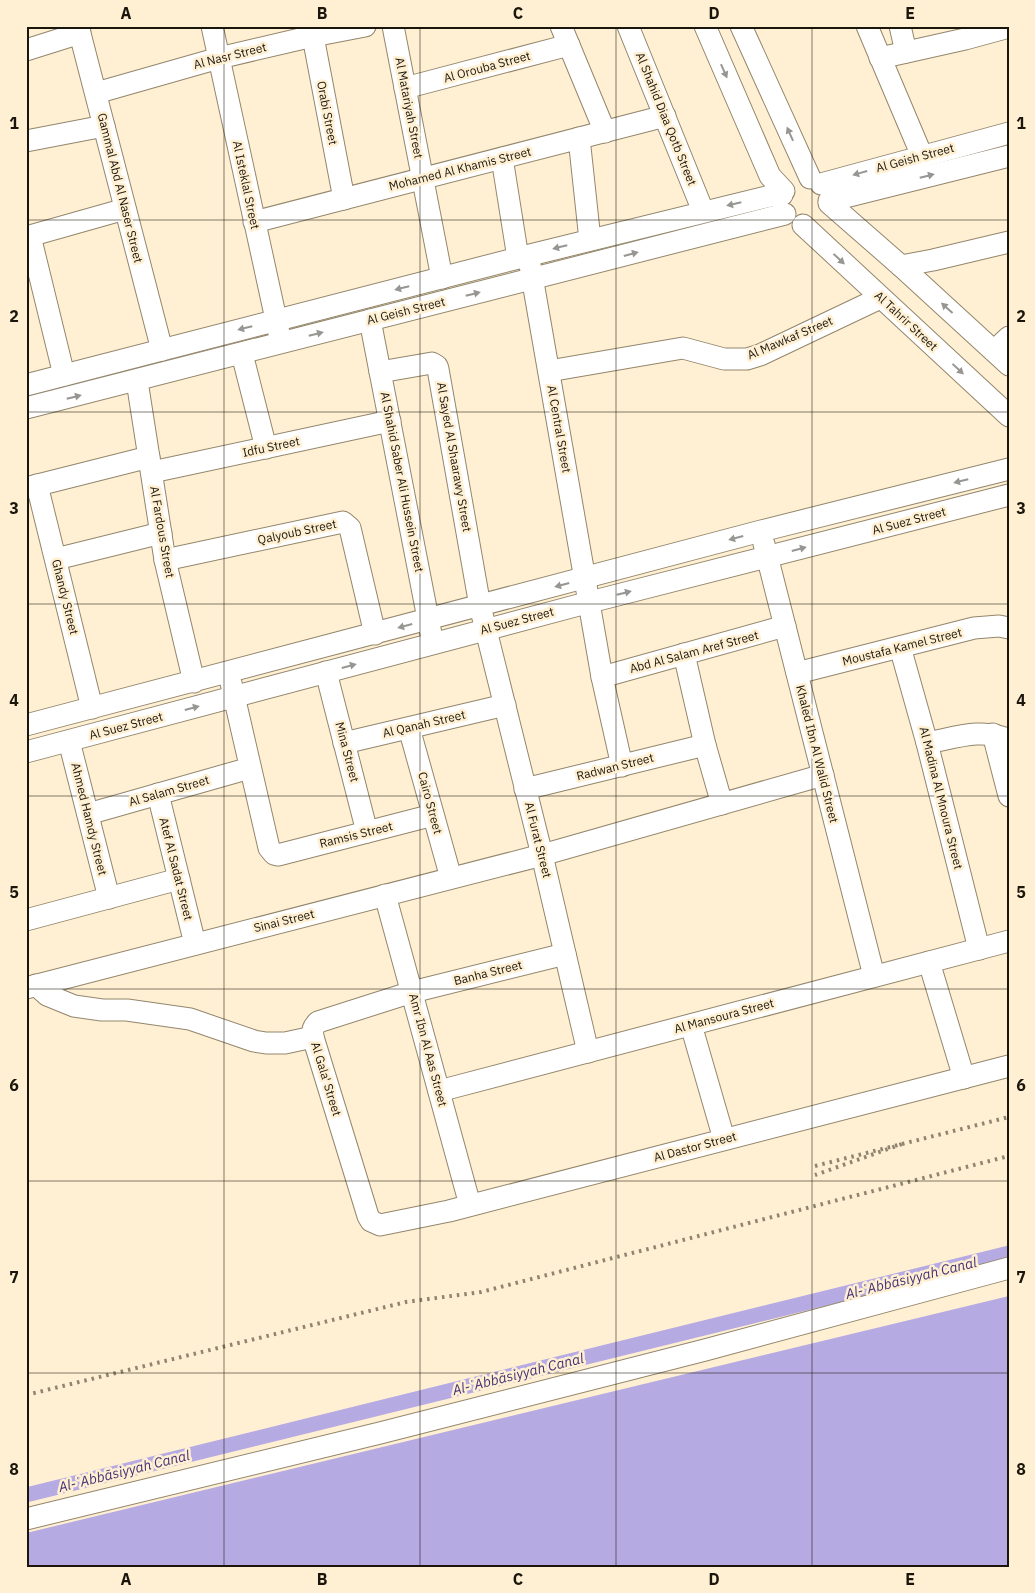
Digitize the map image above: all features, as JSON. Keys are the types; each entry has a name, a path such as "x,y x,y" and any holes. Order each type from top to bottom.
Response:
{"street":[{"name":"Al Isteklal Street","path":"212,26 281,343"},
{"name":"Al Nasr Street","path":"96,93 312,31 365,26"},
{"name":"Al Matariyah Street","path":"393,26 442,278"},
{"name":"Al Shahid Diaa Qotb Street","path":"628,26 703,212"},
{"path":"705,26 770,176 784,200 793,222 811,225 823,217 822,192"},
{"path":"741,26 822,192 901,266 1004,351"},
{"path":"867,26 922,156"},
{"path":"900,26 906,52"},
{"path":"880,58 1009,27"},
{"path":"26,50 79,30"},
{"name":"Gammal Abd Al Naser Street","path":"79,30 162,350"},
{"name":"Orabi Street","path":"312,31 344,199"},
{"name":"Al Orouba Street","path":"405,88 565,36"},
{"path":"565,36 605,132"},
{"name":"Mohamed Al Khamis Street","path":"254,222 665,116"},
{"path":"26,141 104,126"},
{"name":"Al Geish Street","path":"822,192 922,156 1009,133"},
{"path":"579,138 590,240"},
{"name":"Al Geish Street","path":"26,408 532,279 784,200 792,182 798,179 822,192 1009,156"},
{"name":"Al Central Street","path":"502,158 523,257 532,279 602,677 622,766"},
{"name":"Al Geish Street","path":"26,385 703,212 770,196 784,200"},
{"path":"64,375 34,286 28,236 125,209"},
{"name":"Al Tahrir Street","path":"803,225 1009,416"},
{"path":"901,266 1009,242"},
{"name":"Al Mawkaf Street","path":"548,371 682,348 724,359 747,359 760,355 880,298"},
{"name":"Al Shahid Saber Ali Hussein Street","path":"370,320 433,644"},
{"path":"242,354 266,448"},
{"path":"110,363 116,386"},
{"name":"Al Sayed Al Shaarawy Street","path":"380,372 430,363 437,366 480,606"},
{"name":"Al Fardous Street","path":"137,381 166,560 194,682"},
{"name":"Idfu Street","path":"32,487 151,465 266,448 390,421"},
{"name":"Al Suez Street","path":"26,725 760,531 1009,469"},
{"name":"Ghandy Street","path":"32,487 56,559 92,708"},
{"name":"Al Suez Street","path":"26,752 590,602 1009,495"},
{"name":"Qalyoub Street","path":"166,560 340,522 346,523 350,528 375,634"},
{"name":"Khaled Ibn Al Walid Street","path":"760,531 874,976"},
{"path":"56,559 161,533"},
{"name":"Al Furat Street","path":"480,606 542,855 588,1052"},
{"name":"Abd Al Salam Aref Street","path":"602,677 785,626"},
{"name":"Moustafa Kamel Street","path":"797,674 974,628 999,626 1009,628"},
{"name":"Al Madina Al Mnoura Street","path":"900,647 927,743 979,948"},
{"path":"684,654 722,804"},
{"path":"228,672 250,768"},
{"name":"Mina Street","path":"326,672 368,832"},
{"name":"Al Qanah Street","path":"344,743 504,705"},
{"name":"Cairo Street","path":"409,728 450,878"},
{"path":"927,743 981,733 1001,737 1009,796"},
{"name":"Ahmed Hamdy Street","path":"69,741 109,898"},
{"name":"Radwan Street","path":"526,789 706,745"},
{"name":"Al Salam Street","path":"88,814 250,768"},
{"name":"Ramsis Street","path":"250,768 269,848 278,856 433,815"},
{"name":"Sinai Street","path":"31,986 542,855 823,775"},
{"name":"Atef Al Sadat Street","path":"158,794 195,944"},
{"path":"26,920 179,879"},
{"name":"Amr Ibn Al Aas Street","path":"385,895 470,1205"},
{"name":"Al Mansoura Street","path":"439,1091 1009,941"},
{"name":"Banha Street","path":"412,992 565,954"},
{"path":"929,962 964,1078"},
{"path":"31,986 74,1006 102,1010 127,1010 190,1019 254,1041 285,1043 313,1037"},
{"name":"Al Gala' Street","path":"380,1225 371,1221 368,1216 312,1031 318,1022 412,992"},
{"path":"691,1025 724,1139"},
{"name":"Al Dastor Street","path":"380,1225 470,1205 1009,1066"},
{"path":"26,1519 370,1435 705,1350 1009,1268"}],"shaded area":[{"path":"1009,1296 1009,1567 26,1567 26,1533"}],"waterway":[{"name":"Al-ʿAbbāsiyyah Canal","path":"26,1495 1009,1253"}],"railway":[{"path":"902,1144 1009,1117"},
{"path":"815,1166 902,1144 815,1175"},
{"path":"26,1395 406,1302 481,1292 1009,1156"}]}
